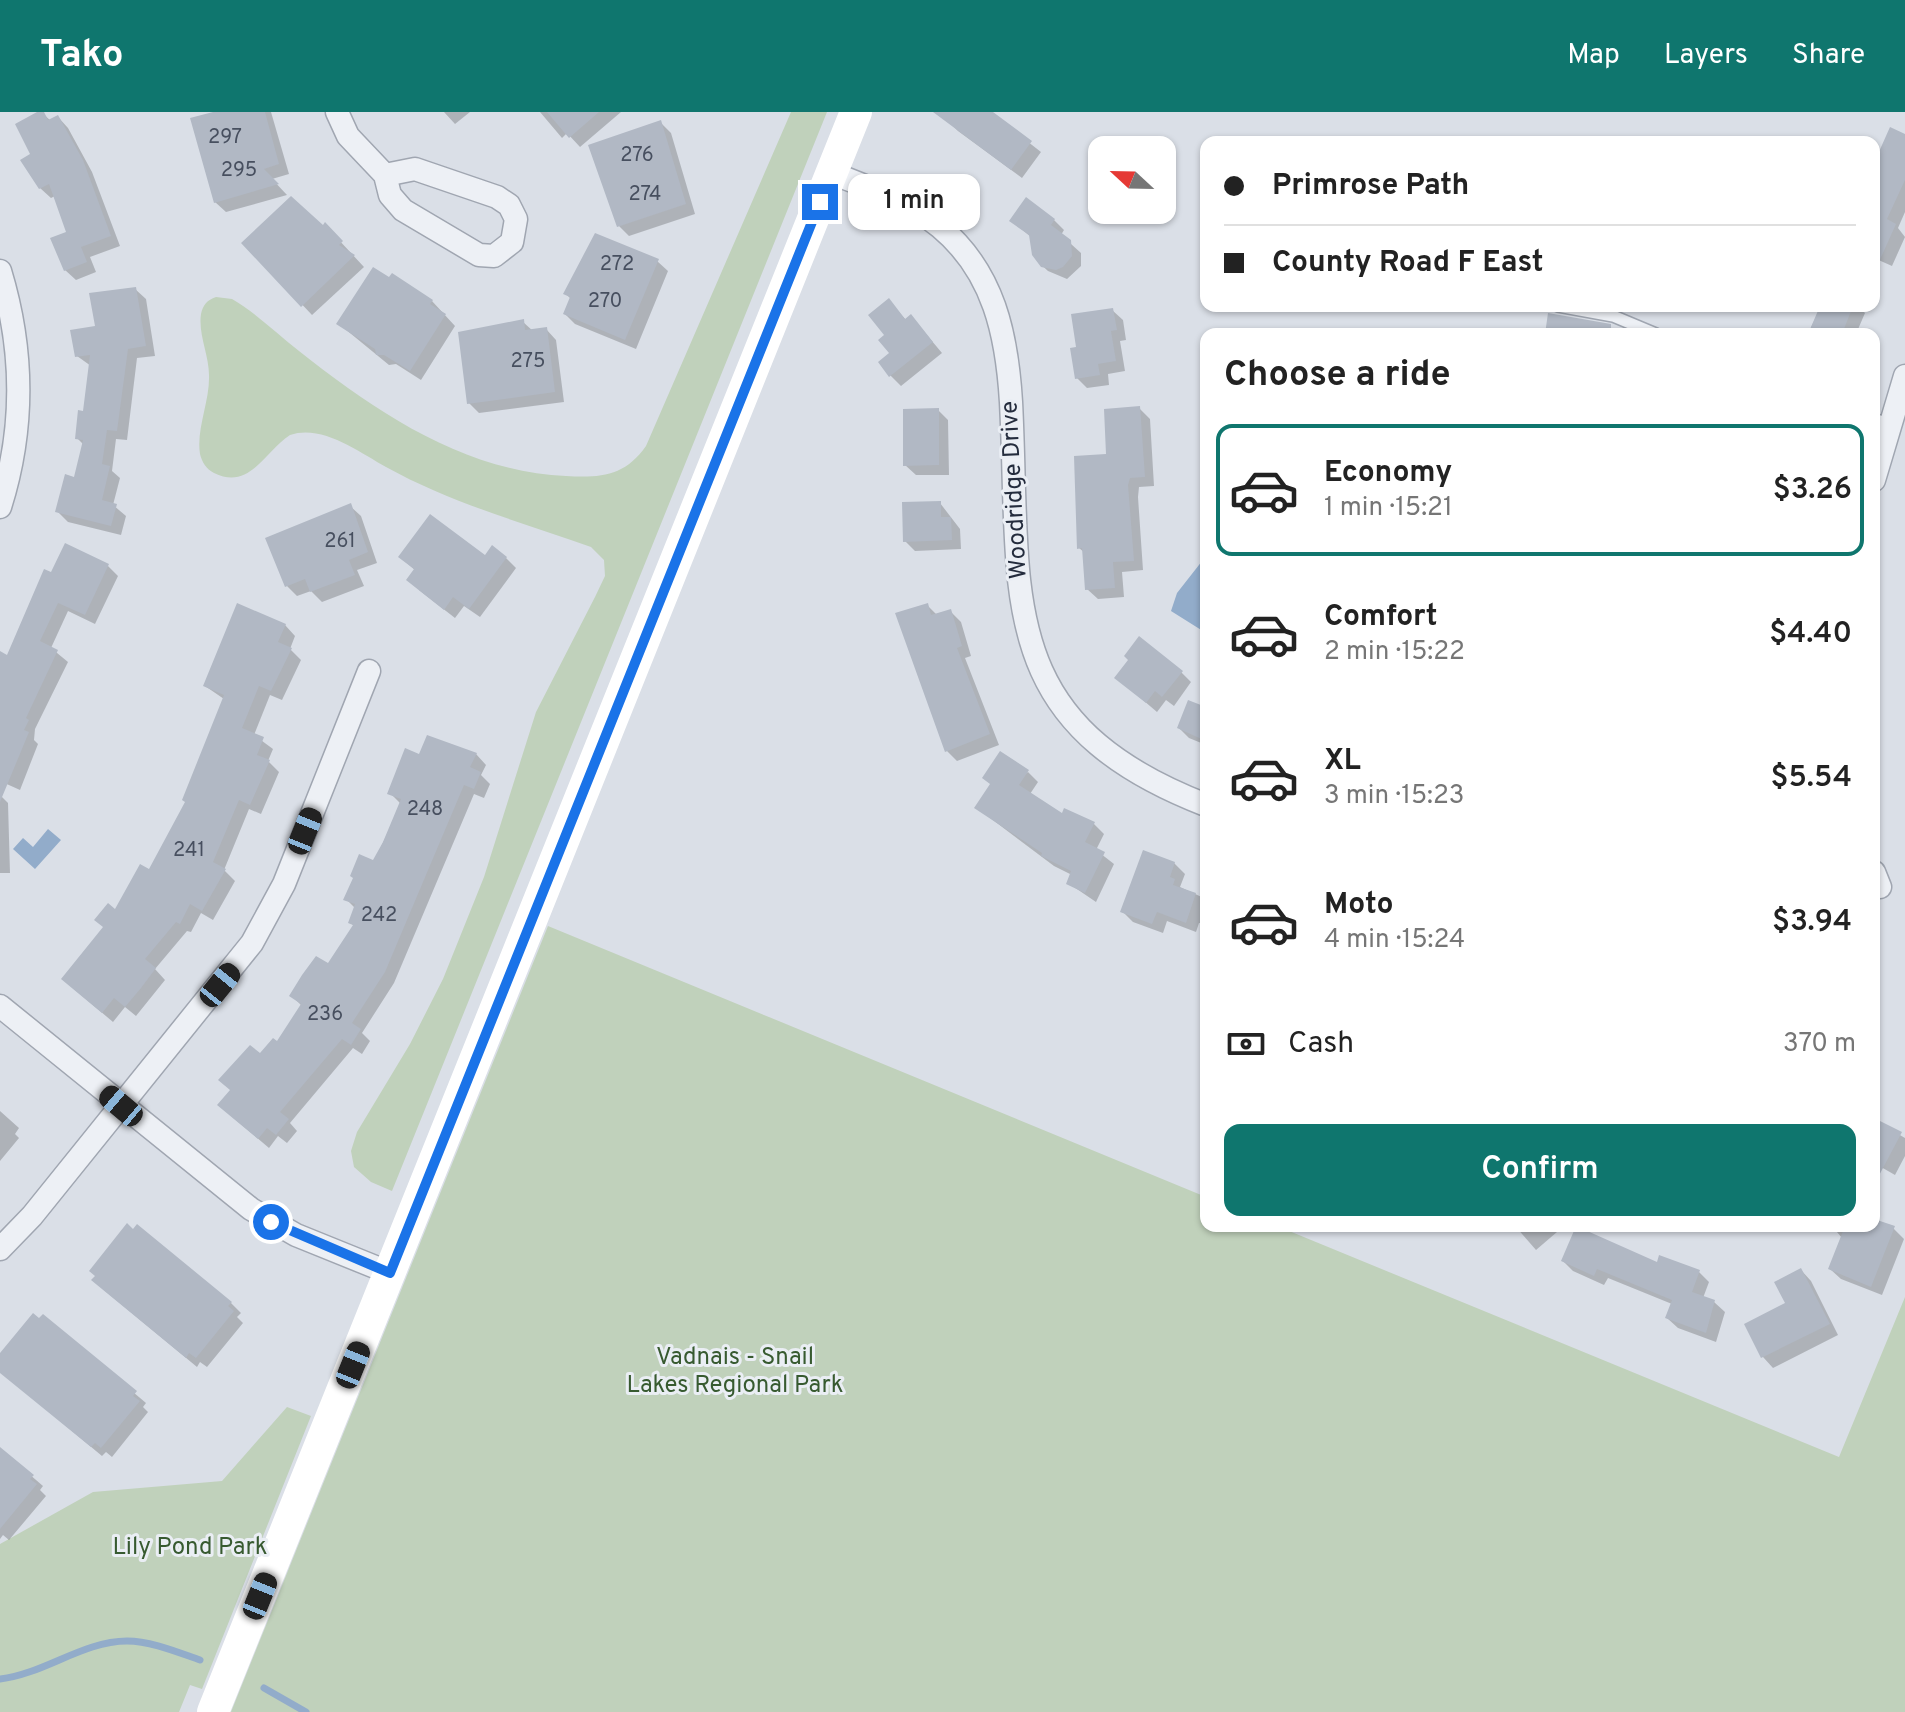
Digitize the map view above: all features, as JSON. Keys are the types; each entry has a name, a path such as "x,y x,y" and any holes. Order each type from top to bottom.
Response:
{"street":[{"path":"337,112 353,144 385,175 394,203 472,253 494,256 512,242 516,219 509,205 497,197 415,169 385,175"},
{"path":"213,1712 856,112"},
{"name":"Woodridge Drive","path":"832,173 914,208 941,228 965,252 984,281 1005,339 1020,592 1035,660 1050,692 1090,740 1128,769 1200,802"},
{"path":"0,271 14,326 20,384 16,440 0,507"},
{"path":"1880,459 1905,376"},
{"path":"0,1249 239,961 270,913 369,671"},
{"path":"0,1006 121,1106 265,1218 390,1273"}],"lane":[{"path":"1591,312 1613,316 1642,328"}],"green space":[{"path":"791,112 827,112 392,1191 371,1182 354,1167 351,1151 357,1132 410,1044 443,979 484,877 536,712 605,576 604,560 591,547 436,491 340,441 315,433 290,435 256,467 238,477 211,471 202,460 199,444 209,375 200,322 202,311 213,298 232,299 359,396 457,451 529,472 579,477 611,473 630,464 646,446"},
{"name":"Vadnais - Snail Lakes Regional Park","path":"548,926 1200,1195 1200,1232 1292,1232 1839,1457 1905,1297 1905,1712 231,1712"},
{"name":"Lily Pond Park","path":"287,1407 311,1416 202,1689 190,1685 179,1712 0,1712 0,1544 93,1492 222,1481"}],"water":[{"path":"1200,564 1200,629 1171,611 1177,593"},
{"path":"48,829 61,840 35,869 13,849 23,838 33,847"}],"building":[{"path":"37,112 44,112 48,120 58,115 83,160 111,236 81,247 87,262 64,271 50,238 66,232 49,184 39,189 20,160 30,154 15,124"},
{"path":"213,112 265,112 279,164 264,169 279,184 214,203 190,118"},
{"path":"547,112 599,112 569,138"},
{"path":"933,112 993,112 1032,141 1011,170"},
{"path":"661,120 686,204 617,227 588,145"},
{"path":"1890,127 1905,134 1905,180 1887,219 1896,224 1880,260 1880,150"},
{"path":"291,196 323,225 325,222 343,241 339,245 355,255 301,307 241,243"},
{"path":"1026,197 1055,219 1051,225 1071,240 1072,256 1063,267 1056,270 1041,267 1032,255 1029,235 1009,221"},
{"path":"595,233 659,259 625,340 563,314 570,297 563,294"},
{"path":"373,267 389,277 392,273 433,300 430,304 446,314 410,371 384,355 376,355 375,349 336,324"},
{"path":"136,287 146,346 128,349 117,431 107,430 102,464 110,466 102,500 117,504 111,526 55,512 65,474 74,477 83,440 75,439 78,410 83,411 90,355 75,357 70,330 95,326 89,293"},
{"path":"889,298 905,319 911,314 933,342 889,377 878,362 889,353 878,340 884,335 868,315"},
{"path":"1113,308 1117,330 1111,331 1116,361 1098,364 1100,375 1075,379 1070,348 1076,347 1071,314"},
{"path":"1817,312 1851,312 1844,328 1811,328"},
{"path":"1548,313 1611,324 1611,328 1546,328"},
{"path":"524,319 525,330 547,327 555,392 467,404 458,332"},
{"path":"1140,406 1145,477 1130,478 1128,485 1134,561 1113,562 1115,588 1085,590 1082,548 1077,549 1074,456 1106,454 1104,409"},
{"path":"939,408 939,465 903,466 903,409"},
{"path":"941,501 941,517 951,517 952,540 903,542 902,502"},
{"path":"351,503 368,552 349,560 355,575 310,592 305,579 285,587 265,538"},
{"path":"430,514 485,555 492,545 507,557 469,609 453,597 444,610 406,580 414,569 398,557"},
{"path":"65,543 109,564 85,615 58,603 40,641 58,650 26,718 29,720 24,730 29,732 0,802 0,651 7,655 44,569 51,572"},
{"path":"237,603 286,624 278,642 292,648 271,691 259,686 242,728 264,737 257,755 270,760 250,805 239,800 213,862 226,869 202,911 190,904 180,924 176,922 145,959 156,968 141,988 125,1007 114,998 102,1013 61,979 103,927 94,920 108,903 115,909 140,864 149,869 185,802 182,800 224,695 203,686"},
{"path":"928,603 931,615 951,609 962,646 957,648 990,734 945,752 895,613"},
{"path":"1139,636 1183,671 1162,697 1155,691 1146,703 1114,678 1128,660 1124,656"},
{"path":"1188,700 1200,705 1200,738 1177,728"},
{"path":"427,735 477,753 470,767 481,772 474,789 464,785 385,972 352,1023 361,1029 351,1045 342,1039 280,1112 289,1119 276,1135 267,1128 258,1139 217,1105 230,1090 218,1080 250,1045 260,1053 273,1038 277,1041 301,1004 289,996 302,975 316,956 328,963 353,925 348,923 355,904 343,900 353,878 350,876 359,854 373,860 383,842 401,799 387,794 405,748 419,754"},
{"path":"1000,751 1029,770 1019,785 1062,813 1064,808 1095,822 1085,842 1105,852 1085,893 1066,884 1071,871 1041,856 1042,853 974,808 990,784 982,778"},
{"path":"1143,850 1175,862 1170,877 1175,879 1173,885 1196,893 1186,923 1157,912 1152,924 1120,912"},
{"path":"1880,1121 1902,1132 1880,1174"},
{"path":"1880,1221 1895,1226 1871,1287 1828,1269 1843,1232 1880,1232"},
{"path":"127,1223 133,1229 137,1224 232,1302 228,1306 234,1311 196,1358 189,1353 186,1358 91,1280 95,1276 89,1271"},
{"path":"1573,1232 1590,1232 1657,1262 1659,1255 1700,1270 1692,1292 1715,1300 1706,1333 1665,1318 1672,1300 1597,1269 1594,1276 1561,1261"},
{"path":"1801,1268 1830,1324 1761,1358 1744,1324 1785,1303 1774,1282"},
{"path":"33,1313 39,1318 43,1314 137,1391 133,1396 140,1401 101,1448 95,1443 91,1447 0,1373 0,1353"},
{"path":"0,1447 34,1475 30,1479 37,1484 0,1529"}],"waterway":[{"path":"0,1679 32,1671 111,1642 145,1643 200,1660"},
{"path":"264,1688 306,1712"}],"route":[{"path":"271,1222 390,1273 820,202"}]}
